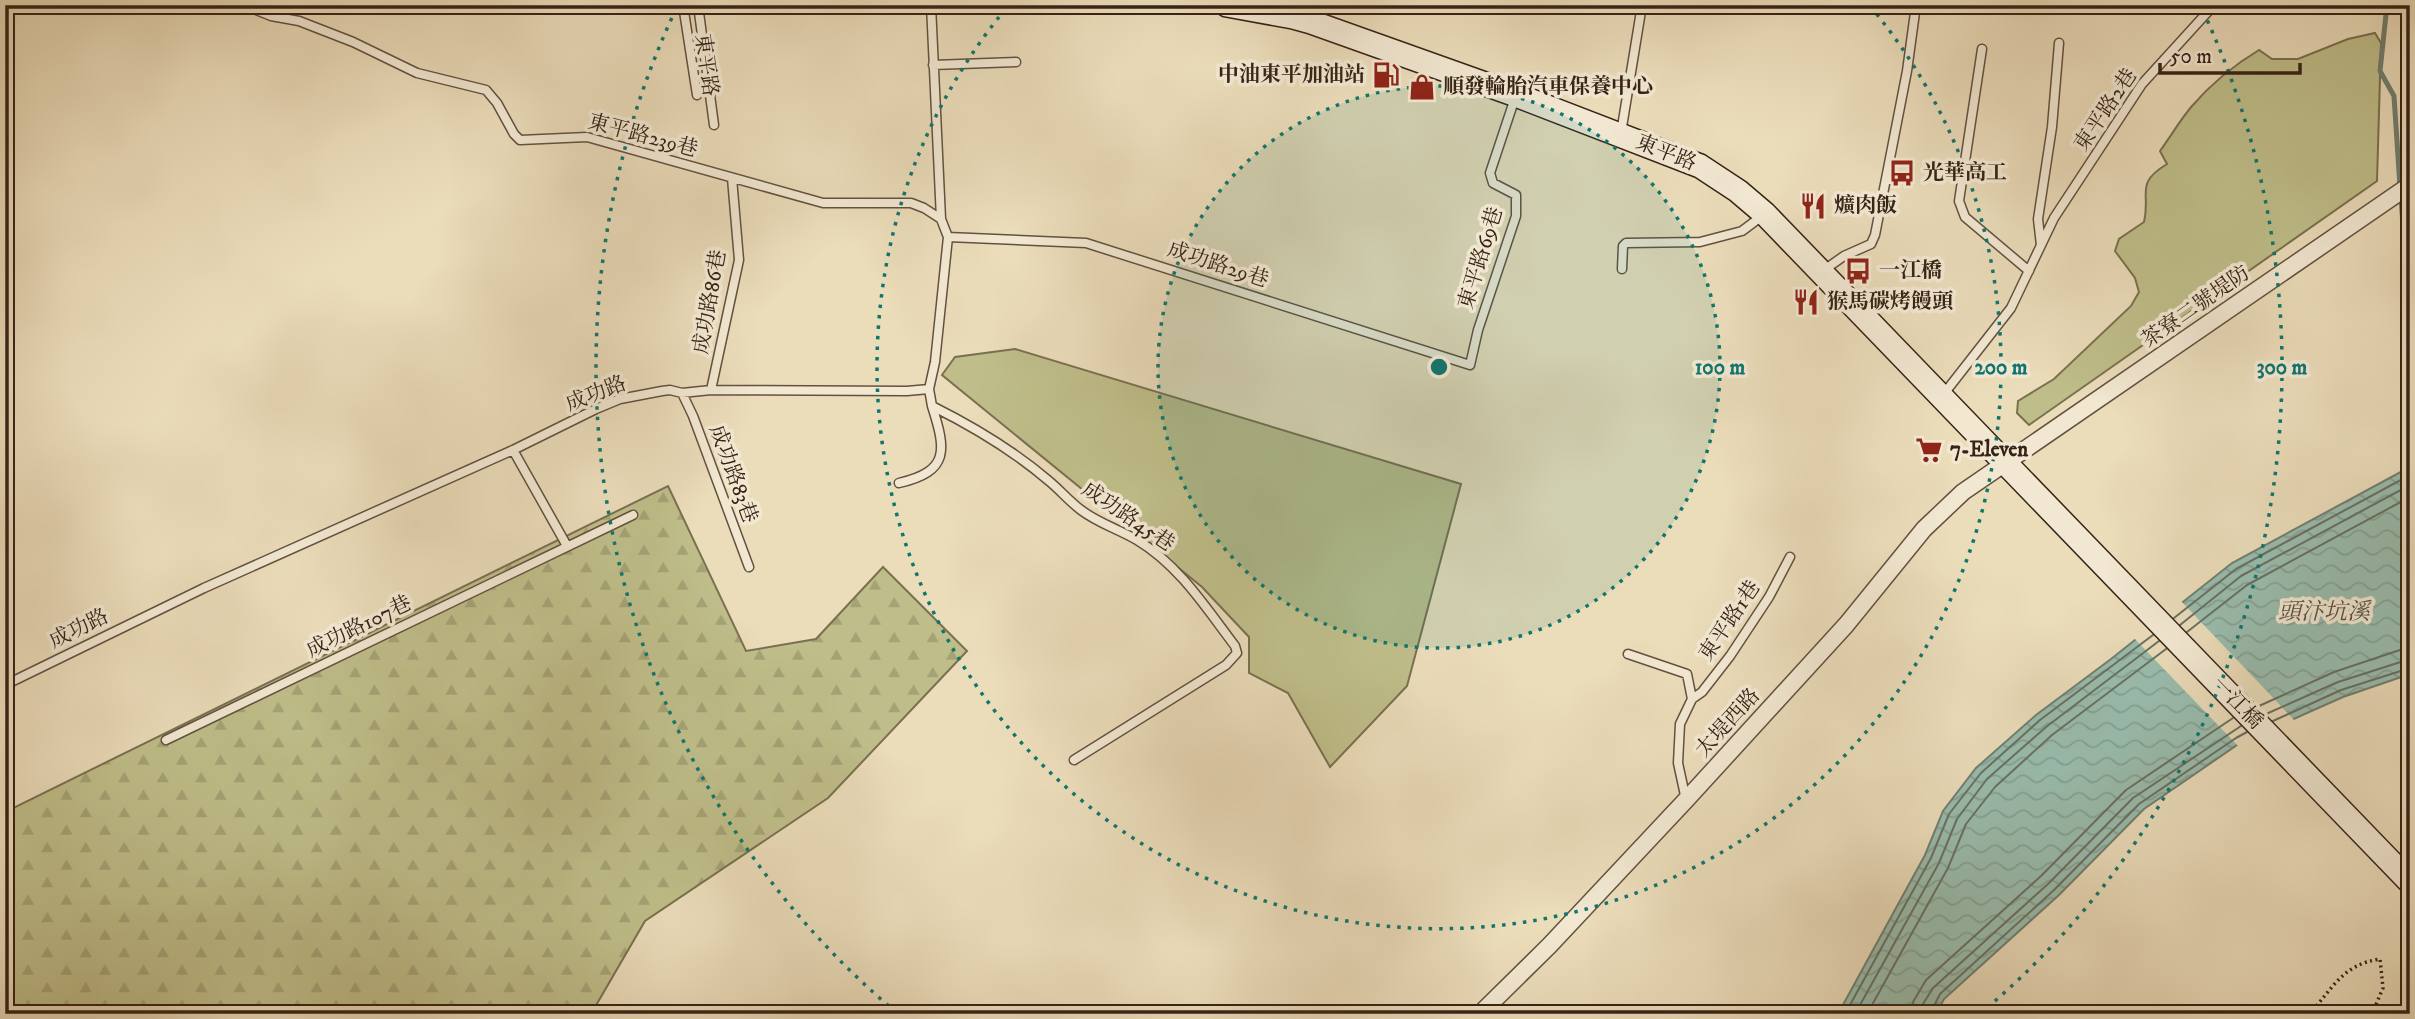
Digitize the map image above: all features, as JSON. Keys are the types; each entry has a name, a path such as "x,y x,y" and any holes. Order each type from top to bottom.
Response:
{"main road":[{"name":"東平路","path":"1227,5 1273,9 1516,95 1700,166 1738,191 1765,214 2007,463"},
{"name":"一江橋","path":"2007,463 2410,882"}],"street":[{"name":"茶寮二號堤防","path":"2007,463 2410,185"},
{"name":"太堤西路","path":"1480,1014 1549,946 1686,800 1846,625 1924,529 1963,492 2007,463"}],"lane":[{"name":"東平路239巷","path":"244,5 353,41 417,73 486,90 520,139 587,137 823,203 911,203 941,219"},
{"name":"東平路","path":"683,5 698,95"},
{"name":"東平路","path":"698,5 714,125"},
{"path":"899,483 931,472 940,455 940,431 929,389 935,362 948,237 941,219 931,5"},
{"path":"1621,135 1642,5"},
{"path":"1821,272 1844,256 1871,244 1875,235 1908,71 1916,5"},
{"name":"東平路2巷","path":"1941,397 2011,308 2054,218 2143,85 2214,5"},
{"name":"東平路2巷","path":"2041,245 2038,219 2052,127 2059,43"},
{"path":"1982,49 1959,201 1965,217 2029,271"},
{"path":"933,65 1016,62"},
{"name":"東平路69巷","path":"1470,365 1478,330 1516,216 1516,195 1493,183 1490,173 1516,95"},
{"name":"成功路86巷","path":"712,390 739,260 732,178"},
{"path":"1622,269 1623,246 1626,243 1700,242 1742,231 1765,214"},
{"name":"成功路29巷","path":"948,237 1086,243 1470,365"},
{"name":"成功路","path":"5,685 204,588 513,450 620,399 670,390 682,393 712,390 929,389"},
{"name":"成功路83巷","path":"682,393 694,416 749,567"},
{"name":"成功路45巷","path":"932,406 999,442 1049,481 1079,509 1102,524 1137,540 1172,567 1198,596 1235,646 1237,653 1226,664 1074,760"},
{"path":"513,450 567,546"},
{"name":"成功路107巷","path":"166,740 633,515"},
{"name":"東平路1巷","path":"1686,800 1678,763 1681,724 1692,699 1702,692 1730,656 1769,597 1790,557"},
{"name":"東平路1巷","path":"1628,654 1687,674 1692,699"}],"path":[{"path":"2309,1014 2346,972 2379,959 2383,988 2372,1014"}],"green space":[{"path":"2375,33 2381,43 2377,181 2029,425 2017,413 2018,401 2054,379 2131,306 2139,292 2135,278 2115,251 2119,239 2144,222 2147,183 2150,177 2167,164 2160,151 2192,106 2223,75 2259,50 2272,59 2298,59 2348,39"},
{"path":"1015,349 1461,484 1407,686 1330,767 1288,693 1249,673 1249,637 1202,587 942,375 955,357"},
{"path":"668,486 746,651 816,639 883,567 967,651 828,798 645,921 591,1014 5,1014 5,812"}],"water":[{"name":"頭汴坑溪","path":"2410,467 2410,674 2343,697 2240,743 2144,809 2059,895 1944,999 1936,1014 1838,1014 1925,855 1943,811 1976,768 2036,715 2232,563"}],"pier":[{"path":"2180,600 2296,722 2240,748 2133,637"}],"waterway":[{"path":"2387,5 2380,71 2394,96 2400,187"},
{"path":"2401,197 2410,327"}],"place":[{"name":"中油東平加油站","path":"1386,75"},
{"name":"順發輪胎汽車保養中心","path":"1422,87"},
{"name":"光華高工","path":"1902,173"},
{"name":"爌肉飯","path":"1813,206"},
{"name":"一江橋","path":"1858,271"},
{"name":"猴馬碳烤饅頭","path":"1806,302"},
{"name":"7-Eleven","path":"1929,450"}]}
